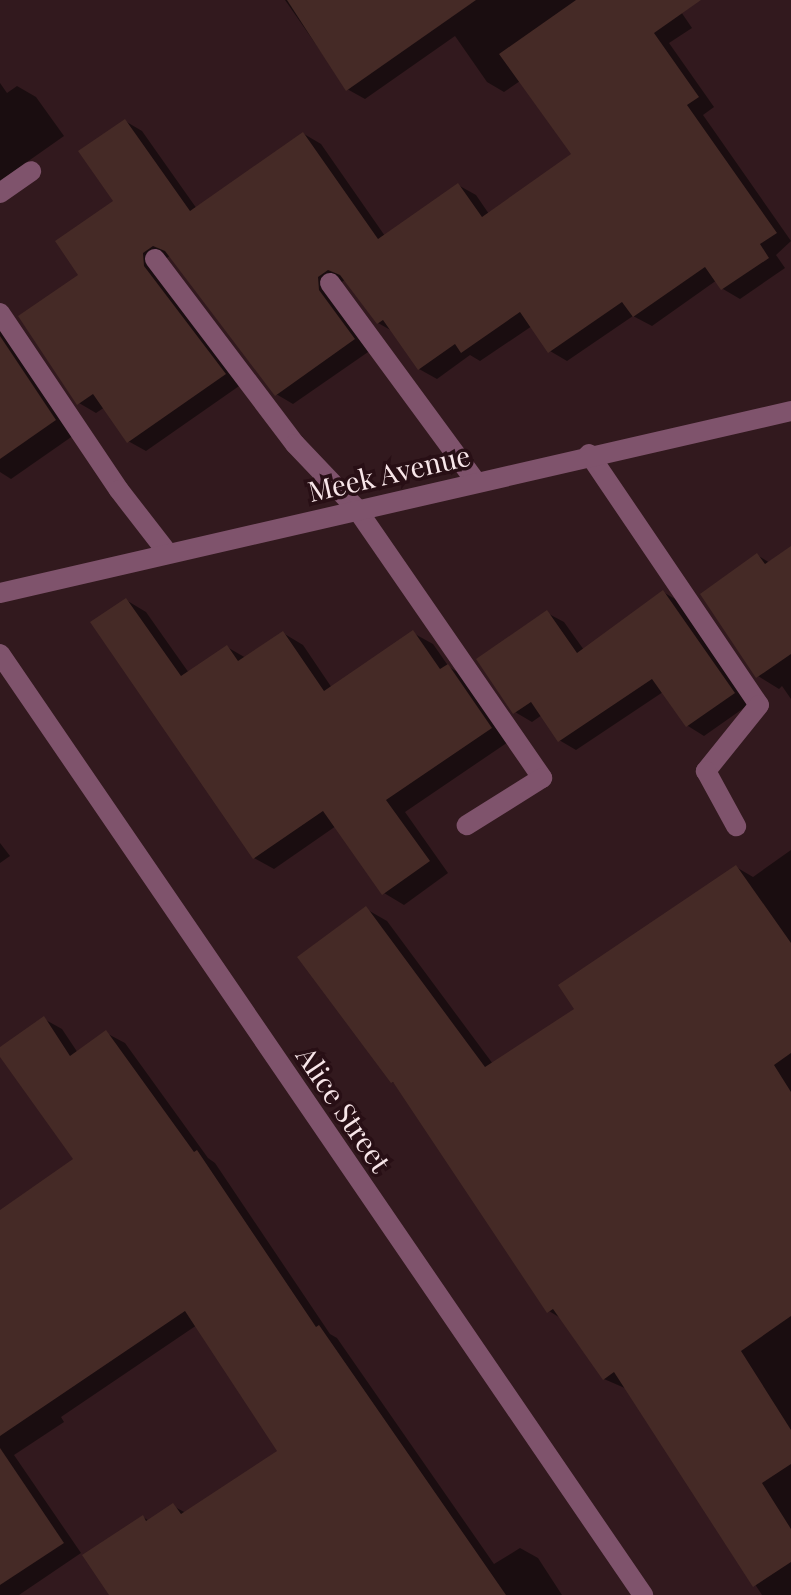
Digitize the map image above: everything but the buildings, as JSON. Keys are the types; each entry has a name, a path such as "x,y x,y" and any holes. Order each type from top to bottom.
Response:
{"street":[{"path":"0,193 31,171"},
{"path":"155,259 295,444 356,508 542,778 467,825"},
{"path":"330,283 476,482"},
{"path":"0,313 119,490 167,552"},
{"name":"Meek Avenue","path":"0,593 589,454 791,411"},
{"path":"589,454 759,705 706,771 736,826"},
{"name":"Alice Street","path":"0,654 643,1595"}]}
